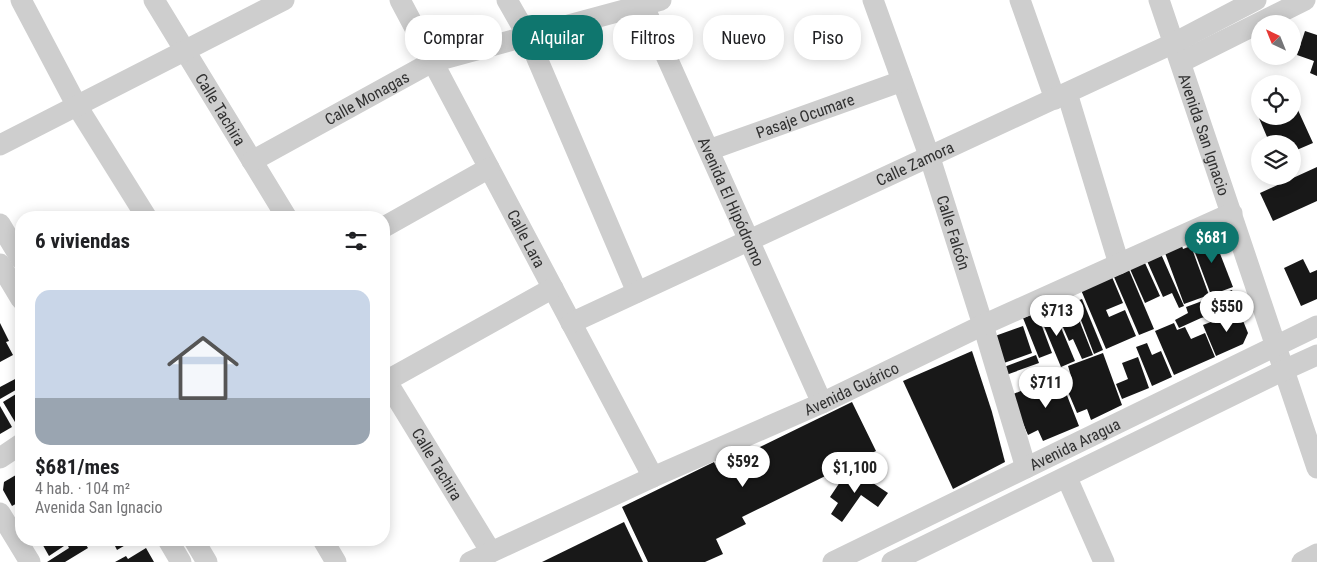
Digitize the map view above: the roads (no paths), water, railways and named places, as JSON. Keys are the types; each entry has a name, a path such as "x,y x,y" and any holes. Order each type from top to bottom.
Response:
{"street":[{"path":"21,0 77,106 143,211"},
{"name":"Calle Tachira","path":"154,0 283,211"},
{"path":"0,145 284,0"},
{"name":"Calle Lara","path":"400,0 653,477"},
{"path":"507,0 516,15"},
{"name":"Calle Falcón","path":"873,0 930,158 1026,468"},
{"path":"1020,0 1061,96 1119,264"},
{"name":"Avenida San Ignacio","path":"1159,0 1317,468"},
{"name":"Calle Zamora","path":"1178,53 1256,0"},
{"name":"Calle Zamora","path":"571,324 1061,96 1178,53 1305,0"},
{"name":"Calle Monagas","path":"600,15 648,2"},
{"name":"Avenida El Hipódromo","path":"648,2 709,150 822,403"},
{"name":"Calle Monagas","path":"252,161 432,62 512,39"},
{"path":"538,60 637,292"},
{"name":"Pasaje Ocumare","path":"709,150 902,81"},
{"path":"390,224 489,168"},
{"name":"Avenida Guárico","path":"470,562 653,477 822,403 983,325 1232,213"},
{"path":"0,224 15,248"},
{"path":"0,264 14,297"},
{"path":"390,386 553,288"},
{"name":"Avenida Aragua","path":"833,562 1317,326"},
{"name":"Avenida Aragua","path":"903,560 1317,355"},
{"name":"Calle Tachira","path":"390,393 491,552"},
{"path":"0,458 15,448"},
{"path":"1066,478 1104,562"},
{"path":"0,513 15,538"},
{"path":"20,546 30,562"},
{"path":"172,546 181,562"},
{"path":"198,546 207,562"},
{"path":"327,546 336,562"},
{"path":"1302,562 1317,554"}]}
